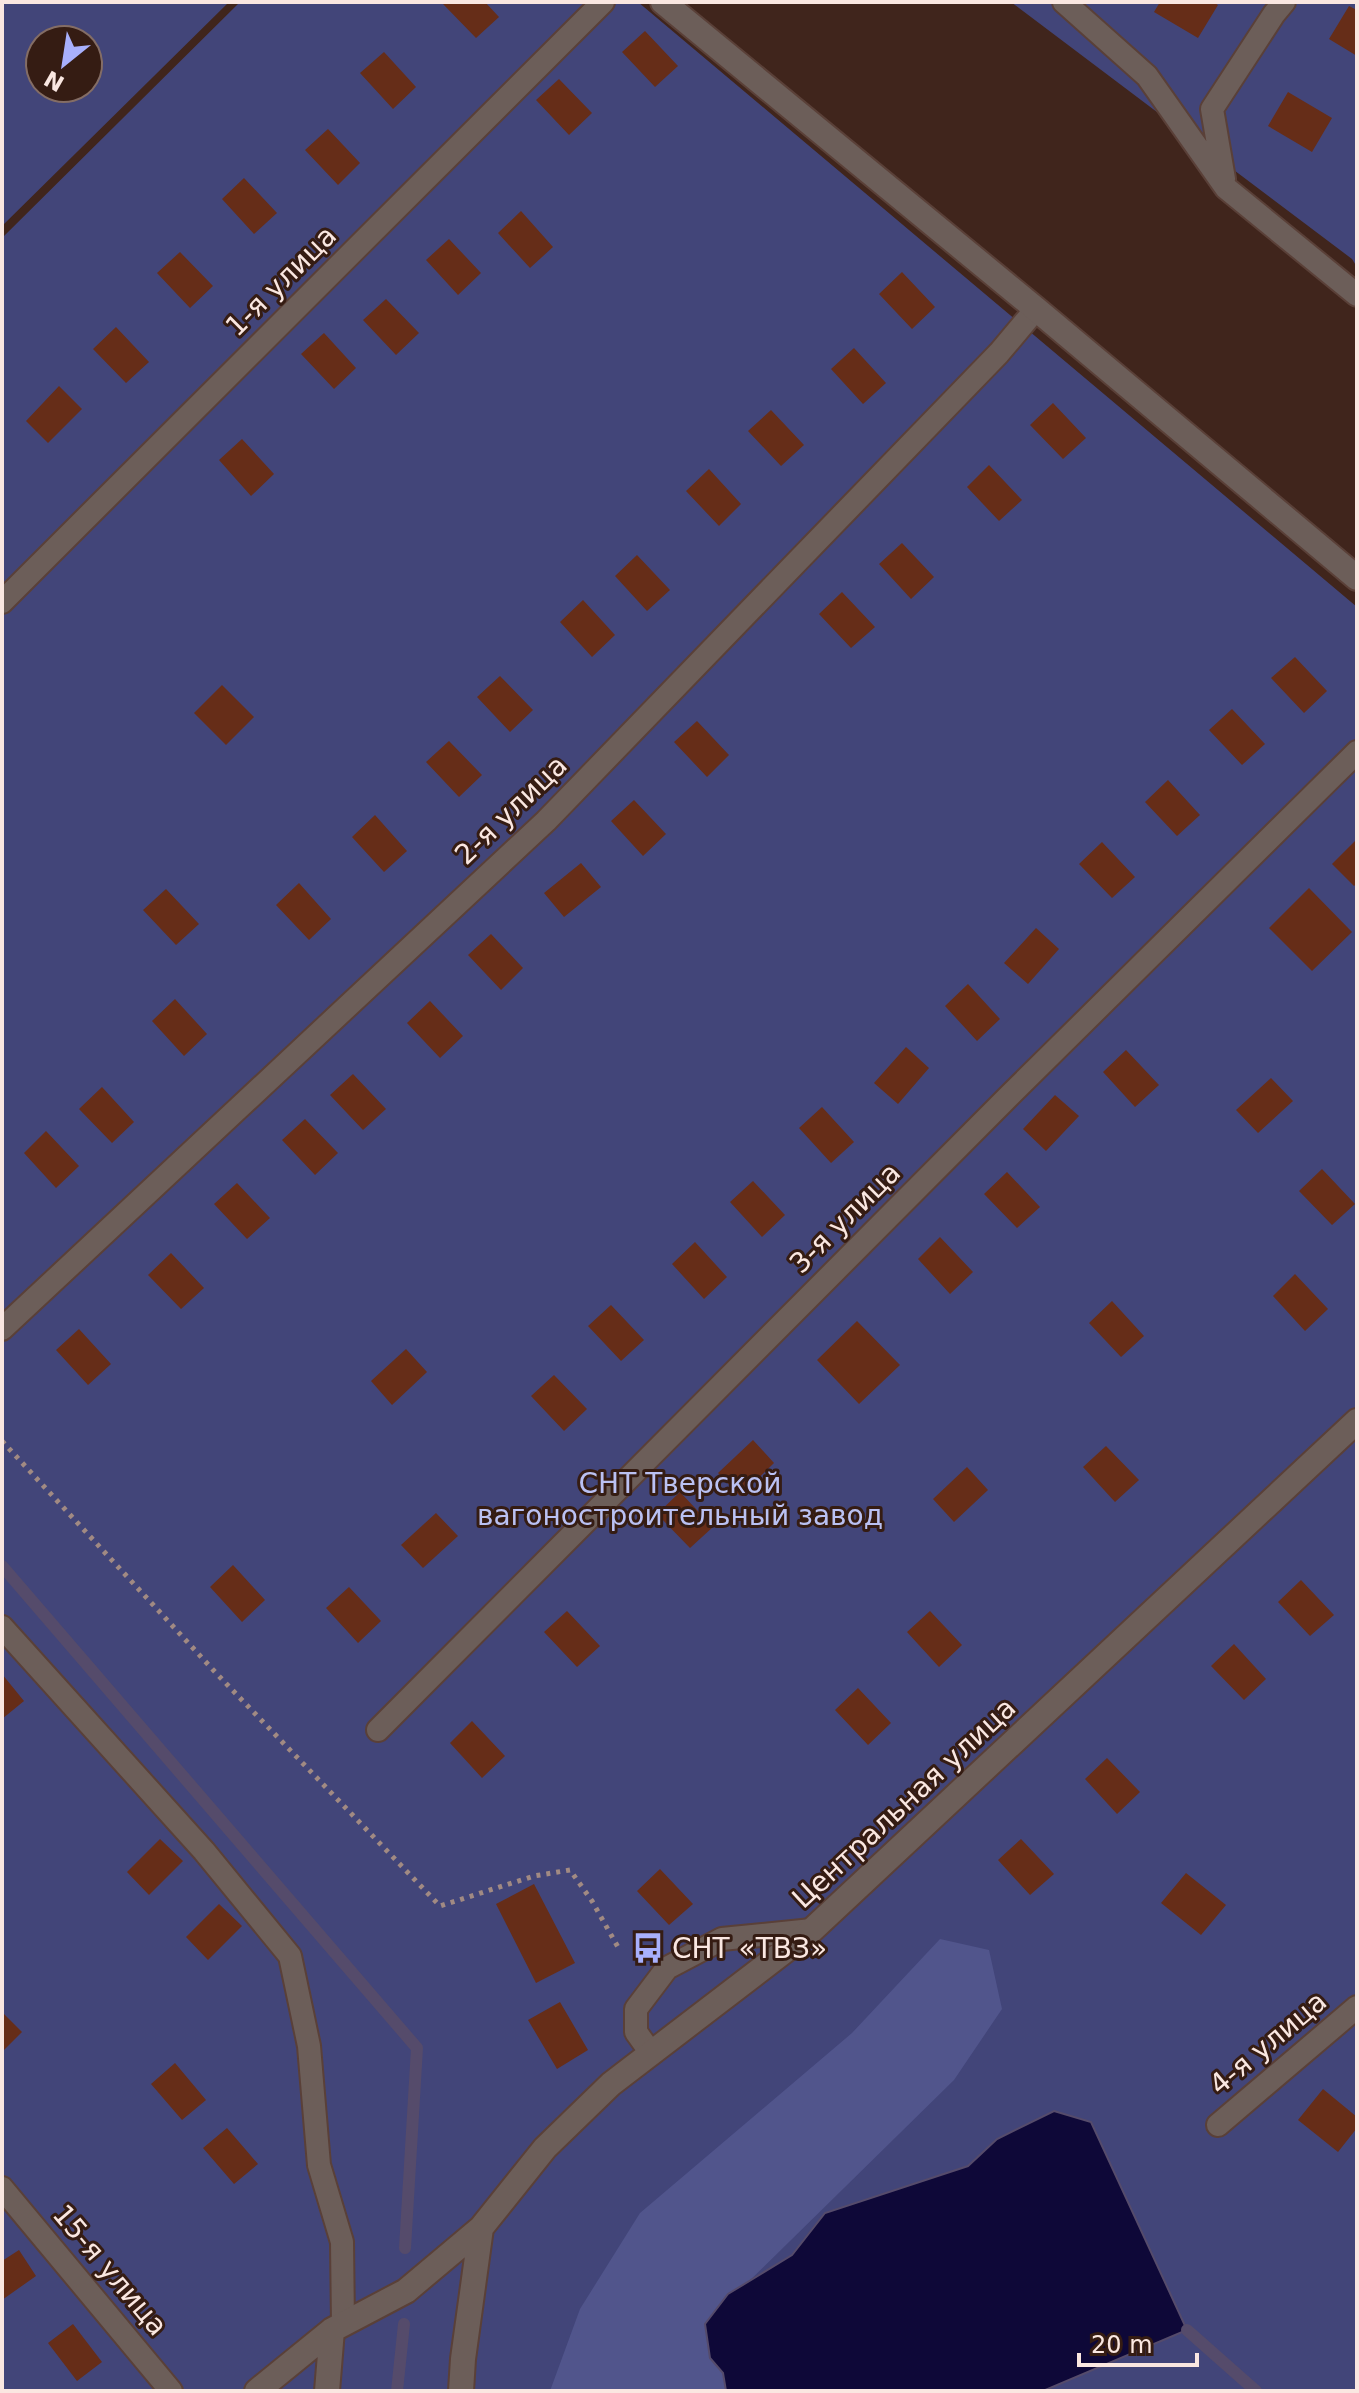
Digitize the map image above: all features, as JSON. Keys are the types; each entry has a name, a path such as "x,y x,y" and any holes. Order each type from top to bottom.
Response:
{"street":[{"path":"663,2 1357,578"},
{"name":"Центральная улица","path":"257,2391 338,2327 406,2291 481,2228 545,2148 611,2084 812,1930 1357,1421"},
{"path":"461,2391 481,2228"},
{"path":"327,2391 338,2327"}],"lane":[{"name":"1-я улица","path":"2,602 603,2"},
{"path":"1064,2 1147,76 1226,188 1357,295"},
{"path":"1226,188 1212,109 1284,2"},
{"name":"2-я улица","path":"2,1329 546,821 999,353 1036,309"},
{"name":"3-я улица","path":"378,1730 1020,1085 1357,752"},
{"path":"2,1627 204,1851 290,1956 309,2046 319,2165 342,2242 338,2327"},
{"path":"651,2053 636,2032 636,2009 667,1968 722,1939 812,1930"},
{"name":"4-я улица","path":"1218,2125 1357,2007"},
{"name":"15-я улица","path":"2,2188 171,2391"}],"path":[{"path":"2,1441 216,1673 440,1906 534,1876 570,1870 619,1949"}],"green space":[{"path":"2,2 229,2 2,226"},
{"name":"СНТ Тверской вагоностроительный завод","path":"240,2 638,2 1357,607 1357,2391 2,2391 2,238"},
{"path":"1011,2 1357,2 1357,267 1352,259"}],"shaded area":[{"path":"940,1939 989,1950 1002,2009 954,2080 734,2296 728,2391 550,2391 580,2309 640,2213 852,2033"},
{"path":"1054,2111 1091,2122 1187,2330 1043,2391 726,2391 723,2373 710,2358 705,2324 728,2294 792,2255 825,2213 968,2166 997,2139"}],"building":[{"path":"485,2 499,17 476,38 443,4"},
{"path":"1160,2 1213,2 1218,5 1198,38 1154,12"},
{"path":"1349,6 1357,10 1357,56 1329,39"},
{"path":"645,31 678,66 655,87 622,52"},
{"path":"384,52 416,87 393,109 360,73"},
{"path":"559,79 592,113 569,135 536,100"},
{"path":"1288,92 1332,118 1312,152 1268,126"},
{"path":"328,129 360,163 338,185 305,150"},
{"path":"244,178 277,213 254,234 222,199"},
{"path":"521,211 553,247 530,268 498,233"},
{"path":"449,239 481,273 458,295 426,260"},
{"path":"180,252 213,286 190,308 157,273"},
{"path":"902,272 935,307 912,329 879,294"},
{"path":"386,299 419,333 396,355 363,320"},
{"path":"116,327 149,362 126,383 93,349"},
{"path":"324,333 356,368 334,389 301,354"},
{"path":"854,348 886,383 863,404 831,369"},
{"path":"59,386 82,409 48,443 26,421"},
{"path":"1053,403 1086,438 1063,459 1030,425"},
{"path":"771,410 804,445 781,466 748,431"},
{"path":"242,439 274,474 251,496 219,460"},
{"path":"989,465 1022,500 999,521 967,487"},
{"path":"709,469 741,504 719,526 686,491"},
{"path":"902,543 934,577 911,599 879,564"},
{"path":"637,555 670,590 647,611 615,576"},
{"path":"842,592 875,627 851,648 819,614"},
{"path":"583,600 615,635 592,657 560,622"},
{"path":"1295,657 1327,691 1304,713 1271,678"},
{"path":"500,676 533,710 510,732 477,697"},
{"path":"222,685 254,717 226,745 194,713"},
{"path":"1232,709 1265,744 1242,765 1209,730"},
{"path":"697,721 729,755 707,777 674,742"},
{"path":"449,741 482,775 459,797 426,762"},
{"path":"1168,780 1200,815 1177,836 1145,802"},
{"path":"634,800 666,834 643,856 611,821"},
{"path":"375,815 407,851 384,872 352,837"},
{"path":"1357,839 1357,883 1354,886 1332,864"},
{"path":"1102,842 1135,877 1112,898 1079,864"},
{"path":"581,863 601,887 564,917 544,893"},
{"path":"299,883 331,919 309,940 276,905"},
{"path":"1309,888 1352,932 1312,971 1269,928"},
{"path":"166,889 199,924 176,945 143,910"},
{"path":"1036,928 1059,949 1028,984 1004,963"},
{"path":"491,934 523,968 501,990 468,955"},
{"path":"968,984 1000,1019 977,1041 945,1006"},
{"path":"175,999 207,1034 184,1056 152,1021"},
{"path":"430,1001 463,1036 440,1058 407,1023"},
{"path":"906,1047 929,1068 898,1104 874,1083"},
{"path":"1126,1050 1159,1085 1135,1107 1103,1072"},
{"path":"353,1074 386,1109 363,1130 330,1095"},
{"path":"1271,1078 1293,1101 1258,1133 1236,1110"},
{"path":"102,1087 134,1122 112,1143 79,1109"},
{"path":"1055,1095 1079,1116 1046,1151 1023,1129"},
{"path":"822,1107 854,1142 831,1163 799,1128"},
{"path":"305,1119 338,1153 315,1175 282,1140"},
{"path":"46,1131 79,1166 56,1188 24,1153"},
{"path":"1322,1169 1355,1204 1332,1225 1299,1191"},
{"path":"1007,1172 1040,1207 1017,1228 984,1194"},
{"path":"753,1181 785,1215 762,1237 730,1202"},
{"path":"237,1183 270,1218 247,1239 214,1204"},
{"path":"940,1237 973,1272 950,1294 918,1259"},
{"path":"695,1242 727,1277 704,1299 672,1264"},
{"path":"171,1253 204,1288 181,1309 148,1275"},
{"path":"1295,1274 1328,1309 1305,1331 1273,1296"},
{"path":"1112,1301 1144,1336 1121,1357 1089,1323"},
{"path":"611,1305 644,1340 621,1361 588,1326"},
{"path":"857,1321 900,1365 859,1404 817,1360"},
{"path":"79,1329 111,1364 88,1385 56,1350"},
{"path":"406,1349 427,1372 392,1405 371,1381"},
{"path":"554,1375 587,1409 564,1431 531,1396"},
{"path":"753,1440 774,1463 740,1496 718,1473"},
{"path":"1106,1446 1139,1480 1115,1502 1083,1467"},
{"path":"967,1467 988,1490 954,1522 933,1499"},
{"path":"680,1492 713,1527 690,1548 657,1514"},
{"path":"436,1513 458,1536 423,1568 401,1545"},
{"path":"233,1565 265,1600 242,1622 210,1587"},
{"path":"1301,1580 1334,1615 1310,1636 1278,1602"},
{"path":"349,1587 381,1621 358,1643 326,1608"},
{"path":"567,1611 600,1646 577,1667 544,1632"},
{"path":"930,1611 962,1645 939,1667 907,1632"},
{"path":"1234,1644 1266,1679 1244,1700 1211,1666"},
{"path":"2,1674 24,1701 2,1719"},
{"path":"858,1688 891,1723 868,1745 835,1710"},
{"path":"472,1721 505,1756 482,1778 450,1743"},
{"path":"1107,1758 1140,1792 1117,1814 1085,1779"},
{"path":"160,1839 183,1861 149,1895 127,1872"},
{"path":"1021,1839 1054,1874 1030,1895 998,1860"},
{"path":"660,1869 693,1904 669,1925 637,1891"},
{"path":"1186,1873 1226,1905 1201,1935 1161,1903"},
{"path":"534,1884 575,1963 536,1983 496,1904"},
{"path":"219,1904 242,1926 208,1960 186,1937"},
{"path":"560,2002 588,2050 557,2069 528,2020"},
{"path":"2,2012 22,2032 2,2052"},
{"path":"175,2063 206,2100 182,2120 151,2084"},
{"path":"1323,2089 1357,2117 1357,2128 1338,2152 1298,2120"},
{"path":"227,2128 258,2164 234,2184 203,2148"},
{"path":"19,2250 36,2276 2,2300 2,2261"},
{"path":"73,2324 102,2362 77,2381 48,2343"}],"waterway":[{"path":"2,1566 417,2048 405,2248"},
{"path":"397,2391 404,2324"},
{"path":"1187,2330 1256,2391"}],"place":[{"name":"СНТ «ТВЗ»","path":"648,1948"}]}
